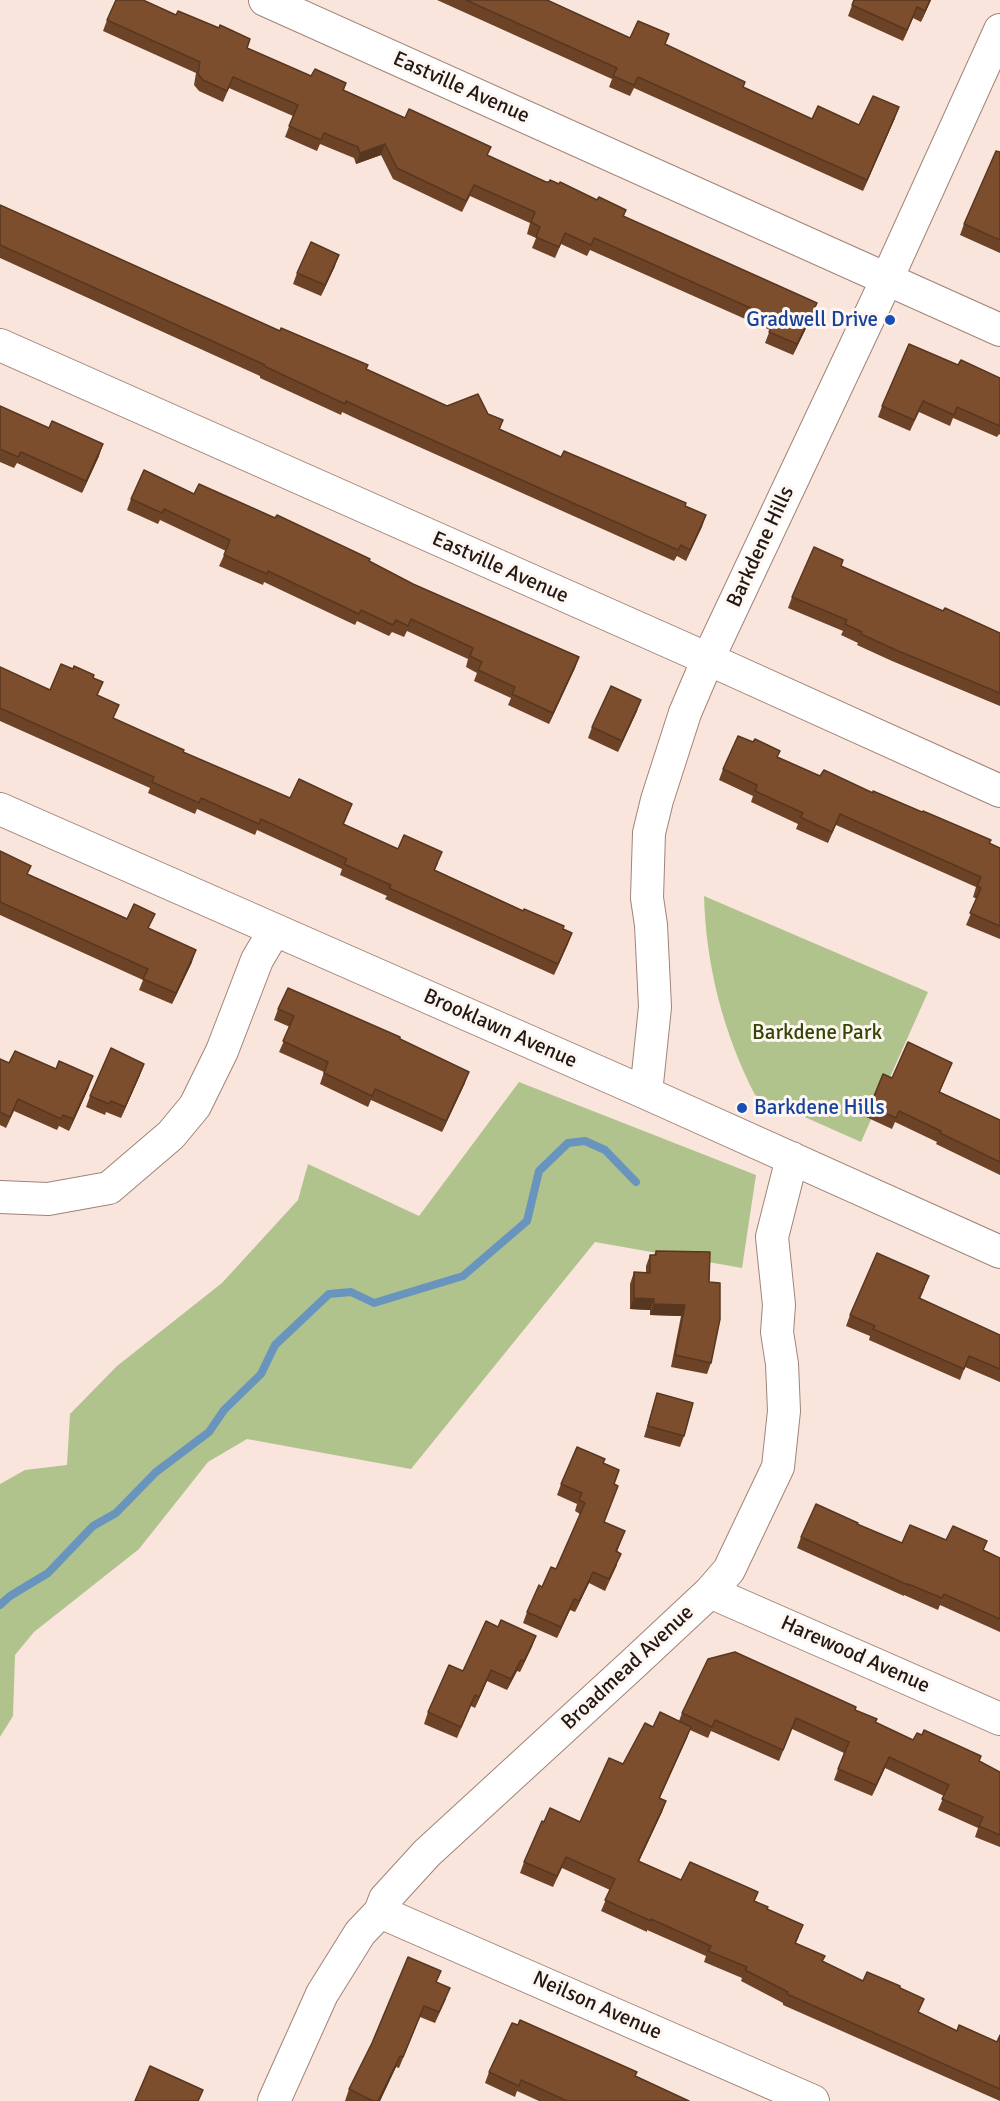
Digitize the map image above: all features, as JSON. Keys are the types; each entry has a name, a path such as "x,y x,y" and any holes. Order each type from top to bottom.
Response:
{"street":[{"name":"Eastville Avenue","path":"265,0 887,279"},
{"name":"Barkdene Hills","path":"646,1093 655,1007 651,925 647,898 649,833 657,800 685,713 1000,30"},
{"path":"887,279 1000,330"},
{"name":"Eastville Avenue","path":"0,345 1000,791"},
{"name":"Brooklawn Avenue","path":"0,809 646,1093 1000,1252"},
{"path":"0,1197 48,1199 109,1188 171,1136 195,1106 222,1051 256,960 274,931"},
{"name":"Broadmead Avenue","path":"274,2101 322,1994 360,1933 380,1911 386,1899 428,1853 710,1592 729,1570 778,1467 783,1411 782,1364 777,1332 778,1305 772,1237 792,1158"},
{"name":"Harewood Avenue","path":"710,1592 1000,1719"},
{"name":"Neilson Avenue","path":"380,1911 813,2101"}],"green space":[{"name":"Barkdene Park","path":"704,896 928,992 861,1142 755,1095 734,1047 718,998 708,948"},
{"path":"519,1082 756,1175 742,1268 595,1242 411,1469 247,1439 208,1462 139,1549 34,1632 15,1655 13,1716 0,1737 0,1484 25,1470 67,1465 70,1414 117,1366 222,1283 298,1200 308,1164 419,1216"}],"building":[{"path":"116,0 143,0 176,15 178,11 219,28 220,25 250,39 247,48 311,76 315,69 346,83 343,90 405,118 409,109 491,147 487,155 546,182 550,180 559,184 560,182 597,200 599,197 626,210 623,216 817,303 797,344 769,332 775,319 594,238 591,245 565,233 559,247 536,237 540,227 531,222 535,212 474,185 466,201 397,168 385,144 360,153 358,147 324,133 321,140 289,126 298,105 233,77 227,91 203,80 198,74 200,62 107,20"},
{"path":"466,0 547,0 630,38 638,21 669,34 665,44 745,82 743,87 812,119 818,106 859,125 873,96 899,107 867,180 638,77 634,85 613,76 617,68"},
{"path":"854,0 930,0 925,11 917,7 907,30 852,5"},
{"path":"996,151 1000,152 1000,240 964,224"},
{"path":"0,205 280,331 281,328 368,365 366,369 447,406 478,394 488,414 503,420 499,429 561,457 564,451 686,503 685,506 706,515 690,550 681,545 678,550 346,401 345,404 265,365 0,245"},
{"path":"311,242 339,255 325,285 297,273"},
{"path":"909,344 958,365 961,360 1000,378 1000,426 957,407 954,415 923,401 914,420 882,406"},
{"path":"0,406 49,428 52,421 103,444 86,481 21,452 18,457 0,449"},
{"path":"144,470 194,494 199,484 275,518 277,515 370,559 369,561 413,584 579,657 553,713 512,694 515,687 478,670 482,662 470,656 473,648 411,619 408,626 396,620 393,625 361,610 359,614 268,571 267,574 224,555 230,540 164,509 162,513 131,499"},
{"path":"814,547 843,560 841,566 943,611 945,608 1000,633 1000,693 861,634 862,632 845,624 847,620 792,597"},
{"path":"61,664 73,669 74,666 103,682 97,695 119,705 113,718 184,750 183,752 290,798 299,779 352,804 343,824 398,849 404,835 442,852 434,870 523,911 524,909 564,926 563,929 572,933 558,964 389,888 391,885 344,864 347,859 261,819 259,824 201,798 199,803 152,782 154,777 0,708 0,667 50,690"},
{"path":"611,686 641,700 622,741 592,727"},
{"path":"738,736 753,742 755,739 780,751 777,757 820,776 824,770 873,793 873,791 991,840 989,843 1000,848 1000,926 970,913 981,888 977,886 981,877 840,814 832,832 800,817 803,813 755,791 757,785 723,769"},
{"path":"0,851 31,866 27,874 127,919 134,904 155,914 148,928 196,950 176,993 143,979 148,969 0,902"},
{"path":"288,988 400,1037 469,1072 446,1121 375,1089 372,1096 324,1073 328,1062 283,1041 294,1016 278,1009"},
{"path":"908,1042 952,1063 939,1092 1000,1120 1000,1162 899,1111 896,1118 870,1106 883,1074 892,1078"},
{"path":"111,1048 144,1064 125,1107 111,1101 109,1104 90,1096"},
{"path":"15,1051 56,1069 59,1061 93,1076 73,1119 63,1115 61,1119 18,1099 10,1117 0,1112 0,1059 9,1063"},
{"path":"656,1251 710,1252 709,1282 720,1283 720,1319 711,1363 675,1355 685,1305 654,1304 654,1299 634,1298 634,1272 650,1273 650,1255 656,1255"},
{"path":"877,1253 929,1276 919,1298 1000,1335 1000,1369 969,1356 964,1369 873,1329 875,1326 850,1315"},
{"path":"657,1393 693,1403 684,1436 648,1426"},
{"path":"577,1447 605,1459 603,1463 619,1470 614,1484 618,1486 604,1522 625,1531 616,1551 621,1554 609,1579 593,1572 579,1601 574,1599 561,1627 527,1612 539,1585 542,1587 551,1567 556,1569 585,1503 579,1500 582,1493 561,1484"},
{"path":"816,1504 902,1543 910,1525 946,1540 953,1526 987,1541 983,1550 1000,1558 1000,1619 944,1594 942,1598 908,1585 801,1537"},
{"path":"501,1620 536,1636 524,1661 521,1660 511,1679 491,1670 479,1697 475,1695 461,1727 428,1712 449,1665 463,1671 486,1621 498,1627"},
{"path":"735,1652 856,1707 855,1710 877,1719 875,1722 913,1740 917,1733 922,1735 924,1730 981,1756 979,1761 1000,1772 1000,1835 979,1826 983,1817 942,1799 949,1785 889,1757 876,1785 838,1769 849,1742 796,1718 783,1750 715,1720 712,1727 682,1713 708,1659"},
{"path":"660,1712 691,1727 659,1798 666,1801 638,1861 681,1880 690,1862 758,1892 754,1901 803,1925 795,1943 825,1956 822,1961 863,1981 867,1972 900,1986 924,1999 918,2012 957,2031 959,2025 997,2042 1000,2035 1000,2089 787,1994 788,1992 745,1970 747,1967 708,1951 711,1946 605,1900 615,1879 566,1857 557,1876 524,1862 550,1808 580,1822 609,1758 623,1764 645,1723 653,1727"},
{"path":"408,1957 441,1971 436,1982 450,1988 439,2012 424,2006 403,2057 400,2056 378,2101 373,2101 349,2089 372,2043"},
{"path":"520,2020 637,2072 635,2076 689,2101 567,2101 521,2080 519,2086 489,2072 512,2023 518,2025"},
{"path":"150,2066 203,2090 198,2101 135,2101"}],"waterway":[{"path":"0,1605 10,1596 48,1573 93,1526 116,1513 156,1472 209,1432 224,1410 261,1374 275,1345 329,1294 351,1292 374,1303 463,1276 527,1221 539,1171 568,1143 585,1141 605,1150 636,1182"}],"place":[{"name":"Gradwell Drive","path":"890,320"},
{"name":"Barkdene Hills","path":"742,1108"}]}
